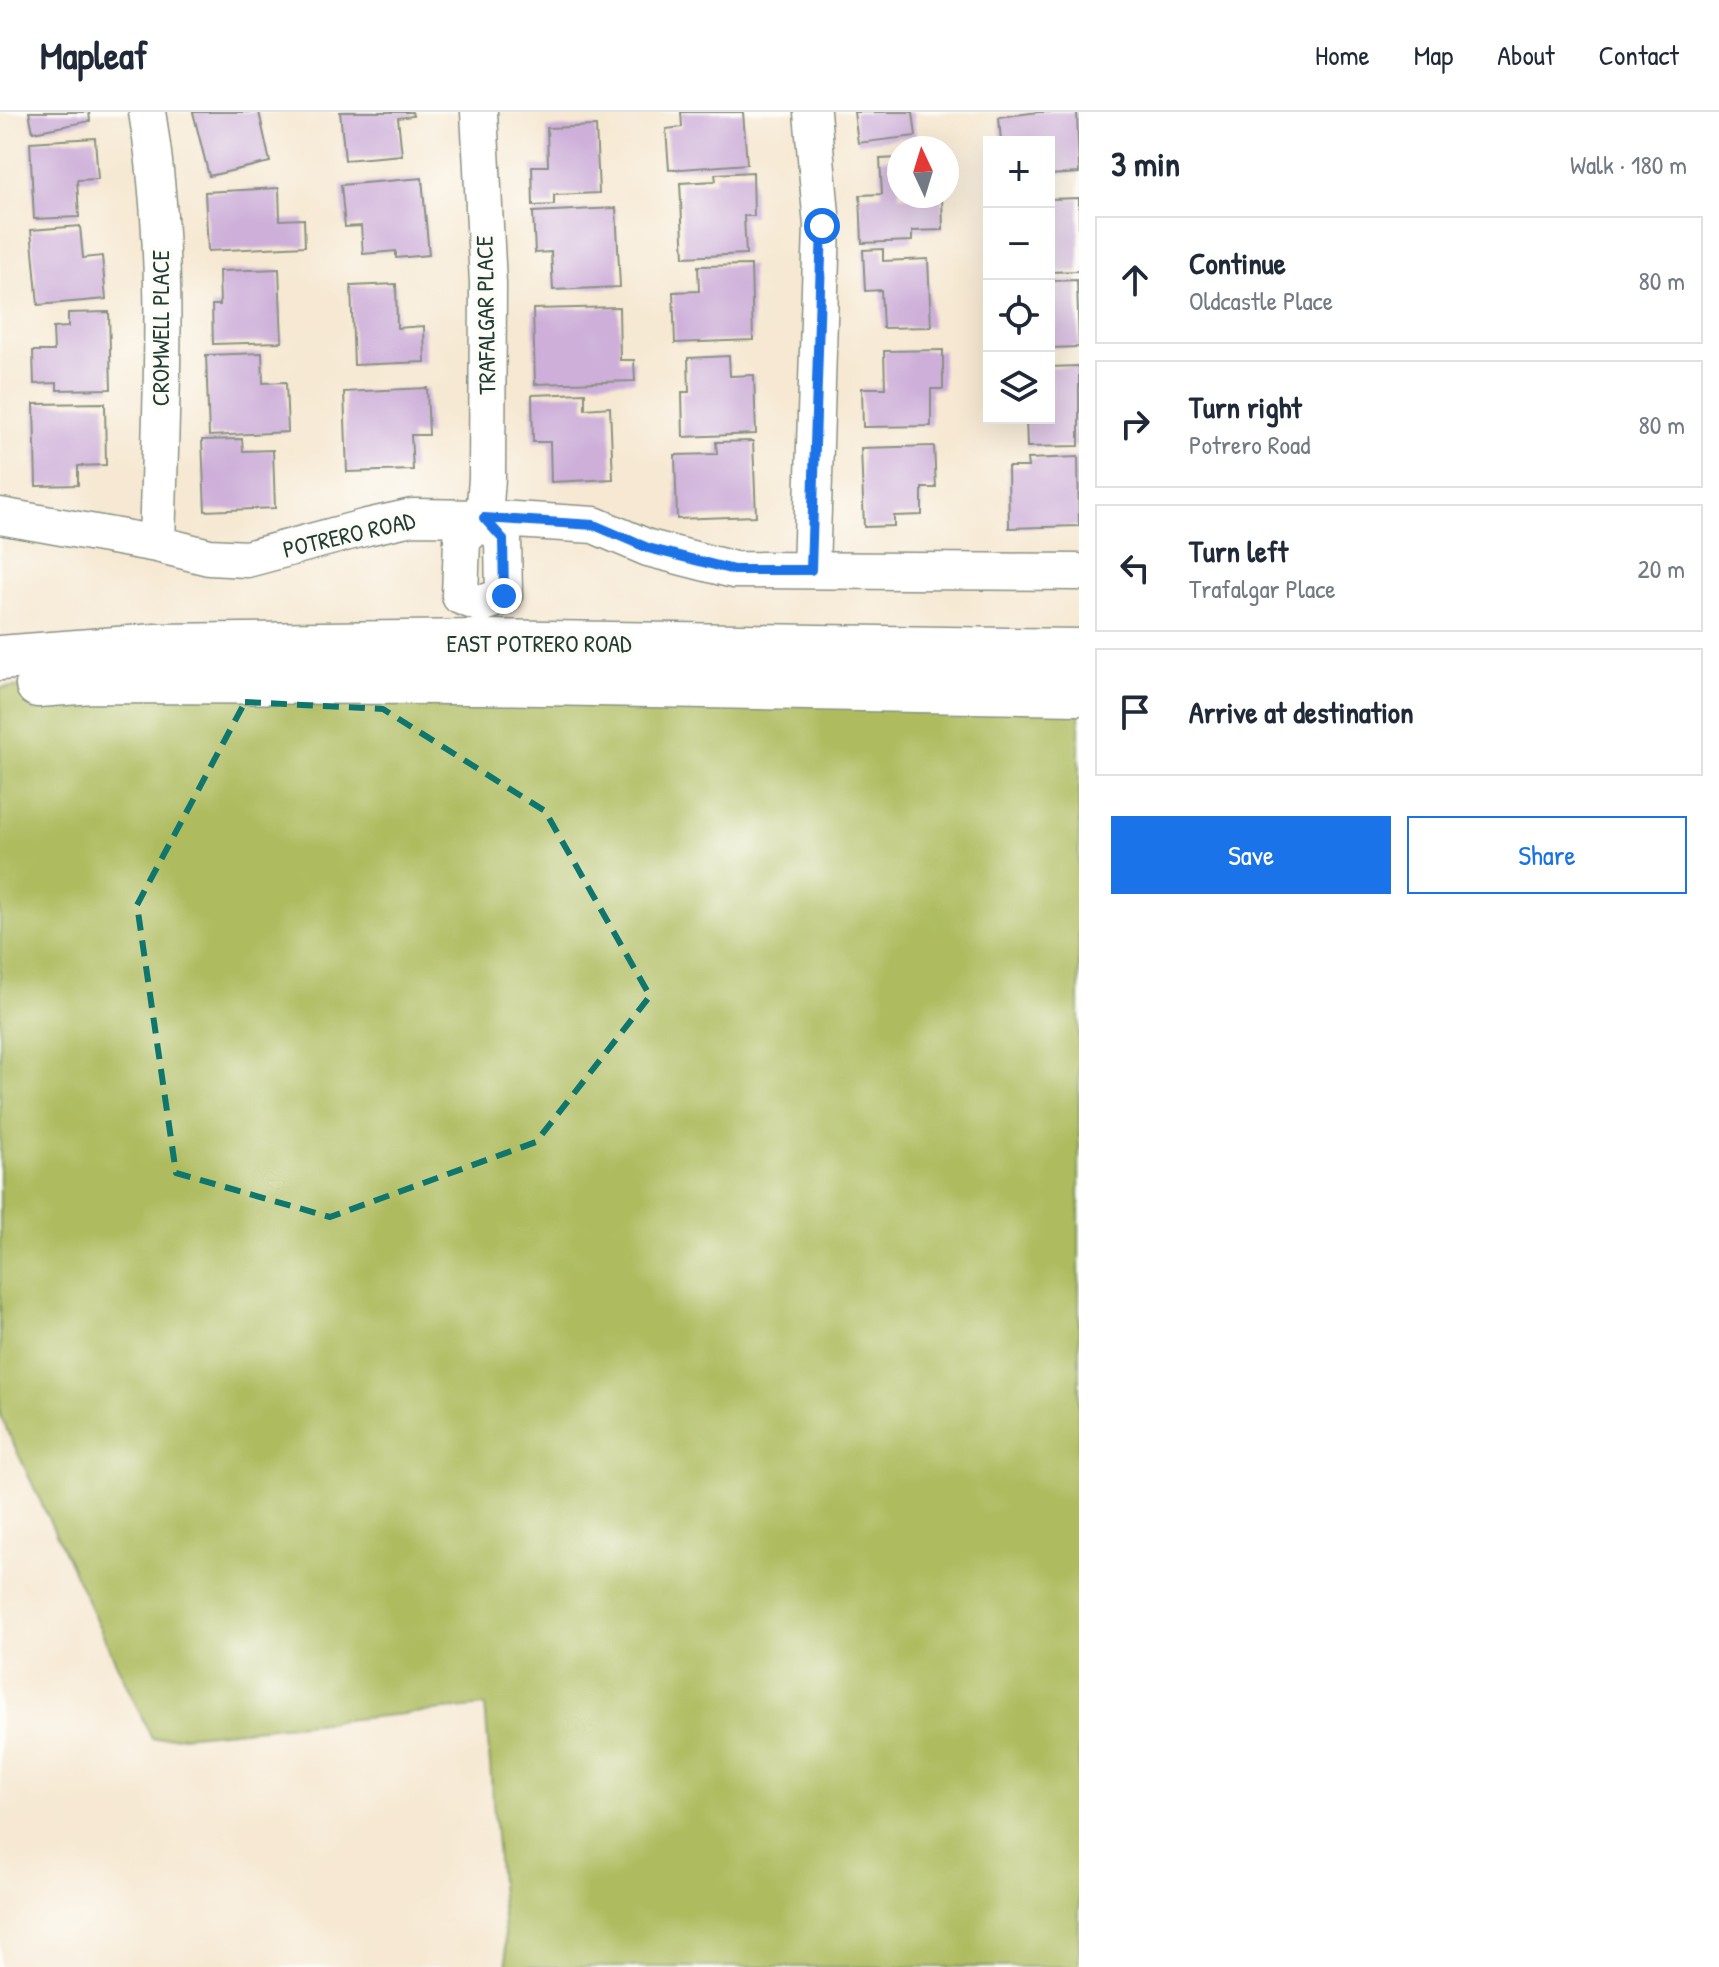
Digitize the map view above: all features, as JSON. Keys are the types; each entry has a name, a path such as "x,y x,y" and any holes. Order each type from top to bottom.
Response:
{"street":[{"name":"CROMWELL PLACE","path":"147,112 160,225 164,299 157,544"},
{"name":"TRAFALGAR PLACE","path":"479,112 488,283 484,518"},
{"path":"811,570 822,226 812,112"},
{"name":"POTRERO ROAD","path":"0,516 157,544 209,557 247,559 412,517 484,518 594,525 648,548 734,570 1079,572"},
{"path":"481,643 460,596 462,540 484,518"},
{"name":"EAST POTRERO ROAD","path":"0,658 156,646 481,643 1079,651"},
{"name":"EAST POTRERO ROAD","path":"0,688 481,643 1079,693"}],"highlighted area":[{"path":"245,702 383,709 545,811 650,996 536,1142 330,1217 176,1173 137,905"}],"green space":[{"path":"92,681 1079,693 1079,1967 507,1967 485,1706 152,1739 0,1415 0,688"}],"building":[{"path":"29,112 89,112 90,121 33,132"},
{"path":"193,112 259,112 270,162 209,176"},
{"path":"340,112 412,112 413,116 398,118 402,155 345,160"},
{"path":"681,112 743,112 747,164 669,170 666,129 682,127"},
{"path":"854,112 913,112 916,136 887,136 887,140 858,143"},
{"path":"1039,112 1077,112 1079,173 1055,175 1055,136 1001,136 999,117"},
{"path":"596,126 599,193 554,195 554,205 533,206 532,166 548,166 547,128"},
{"path":"95,138 98,179 77,180 79,217 34,219 30,142"},
{"path":"880,159 887,159 887,208 942,208 943,230 912,231 912,241 862,243 860,195 882,194"},
{"path":"753,172 754,216 744,216 746,254 684,257 680,183 716,181 715,174"},
{"path":"422,178 429,255 396,258 396,251 363,254 361,226 345,227 341,185"},
{"path":"279,188 280,220 304,219 305,246 208,251 205,192"},
{"path":"1079,198 1079,271 1055,272 1055,199"},
{"path":"616,208 620,287 553,290 551,252 535,253 533,212"},
{"path":"80,226 83,258 102,256 106,299 38,305 31,230"},
{"path":"883,249 883,261 928,259 931,327 883,328 881,290 865,291 863,250"},
{"path":"751,265 753,340 675,343 673,292 699,291 698,266"},
{"path":"279,269 282,342 213,344 212,305 220,305 219,271"},
{"path":"1077,280 1079,347 1055,348 1055,281"},
{"path":"396,284 397,328 424,326 425,362 354,365 351,286"},
{"path":"619,307 620,360 634,360 635,381 535,384 533,309"},
{"path":"109,312 111,389 57,390 57,383 34,384 33,351 54,351 53,328 68,327 68,313"},
{"path":"943,350 943,389 931,389 931,426 863,427 862,388 885,388 884,351"},
{"path":"262,353 263,383 286,382 288,432 209,436 206,355"},
{"path":"729,356 730,376 754,375 756,434 683,437 682,392 689,392 688,358"},
{"path":"1079,366 1079,446 1027,447 1026,424 1055,424 1055,367"},
{"path":"427,388 429,435 411,435 413,470 347,472 344,392"},
{"path":"585,393 585,409 610,407 613,479 551,482 550,442 533,442 532,395"},
{"path":"105,403 106,465 78,466 78,485 36,486 34,404"},
{"path":"242,439 243,451 273,450 275,508 205,511 202,440"},
{"path":"753,441 756,516 677,519 675,455 717,454 716,442"},
{"path":"934,446 936,488 922,488 922,515 894,516 894,526 864,527 861,448"},
{"path":"1078,457 1079,526 1009,528 1008,467 1028,467 1027,459"}],"route":[{"path":"504,596 503,539 484,518 594,525 648,548 734,570 811,570 822,226"}]}
